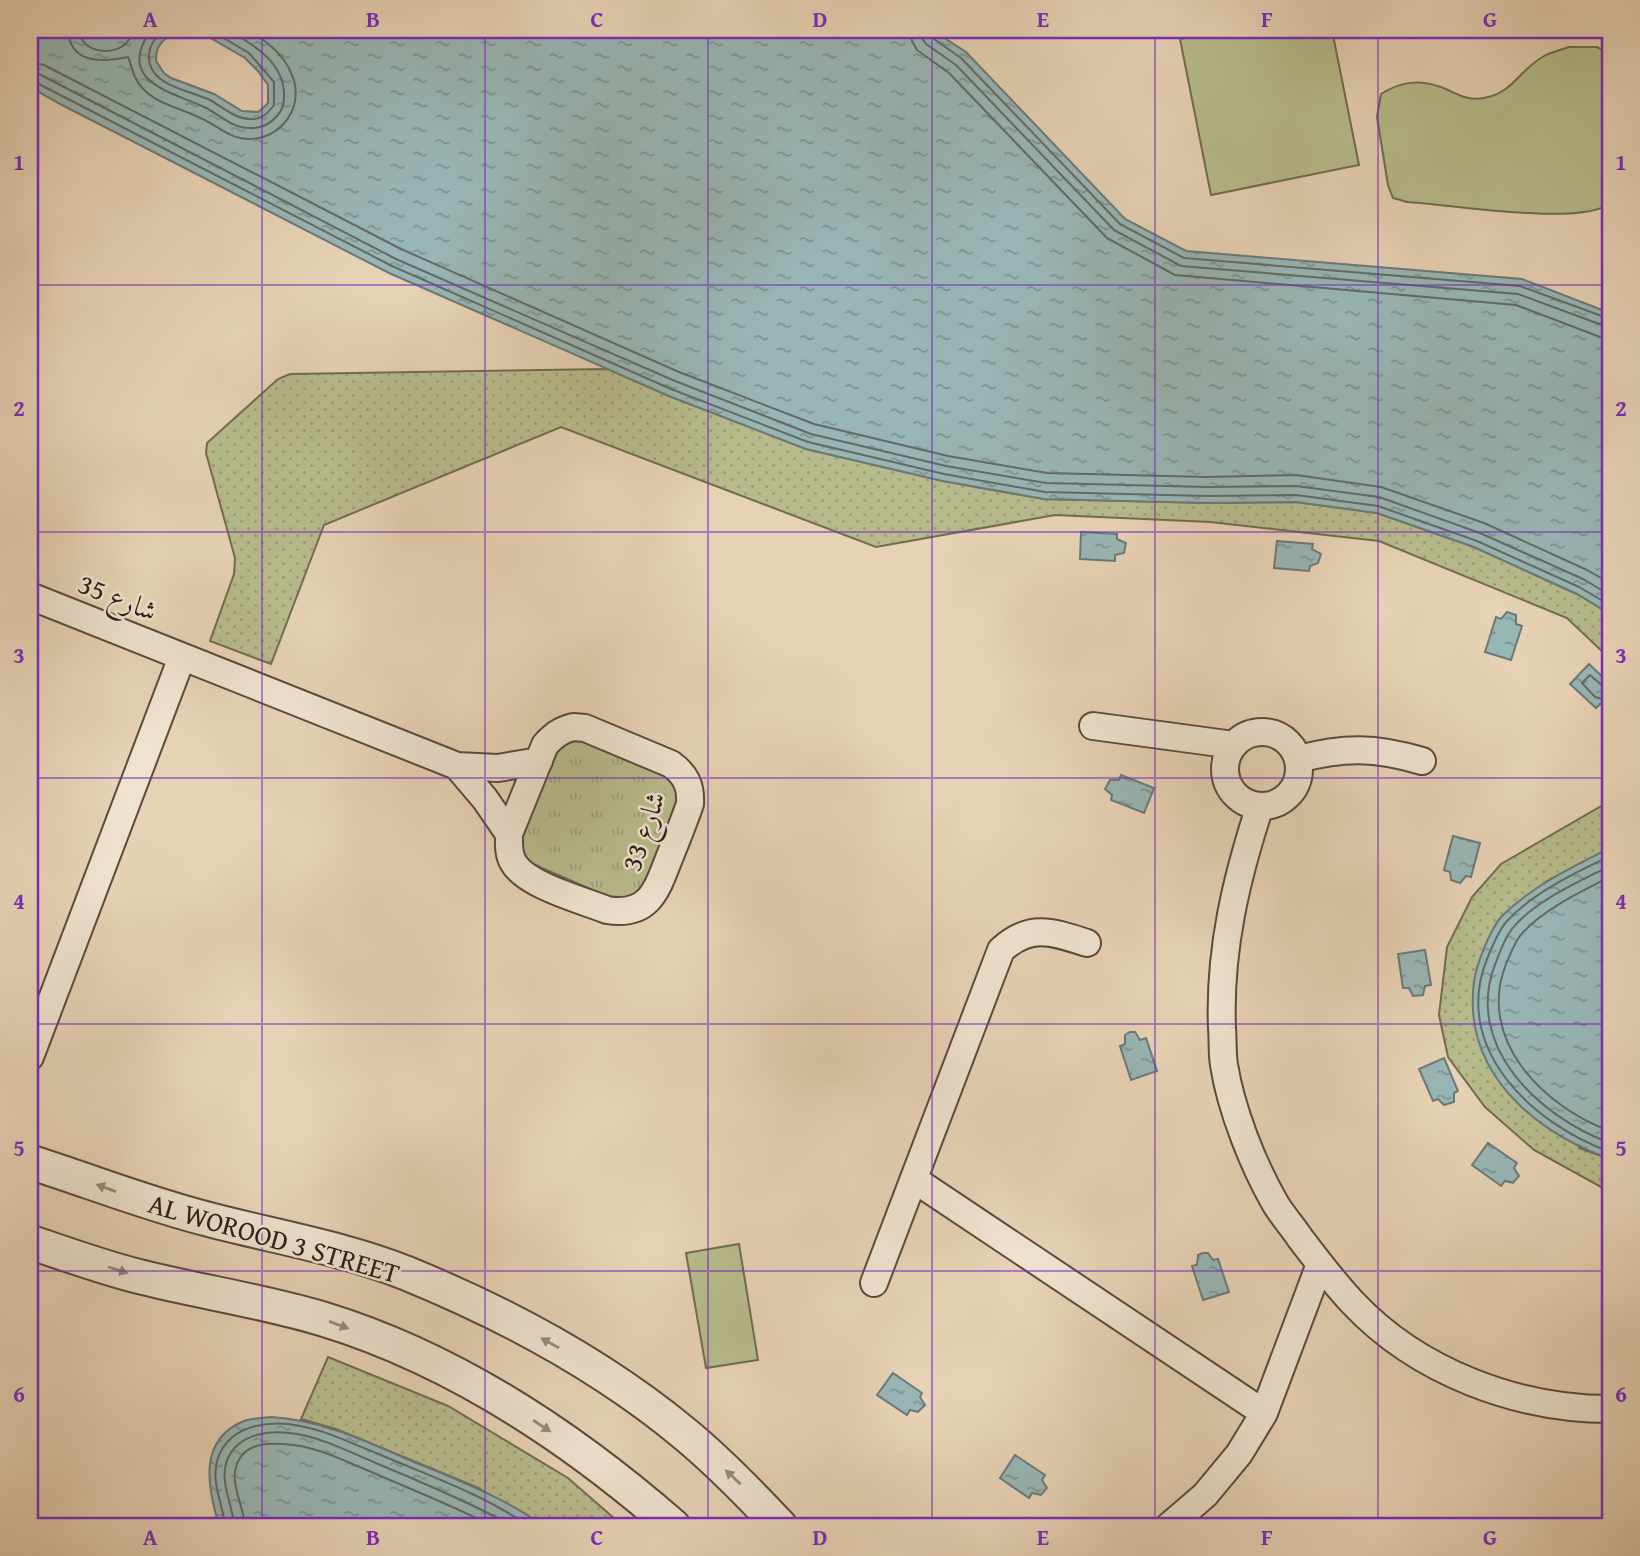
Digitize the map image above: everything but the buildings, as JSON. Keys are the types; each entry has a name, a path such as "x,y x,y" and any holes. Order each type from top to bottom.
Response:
{"street":[{"name":"شارع 35","path":"30,597 182,657"},
{"name":"شارع 33","path":"182,657 457,766 498,768 539,761"},
{"path":"30,1057 182,657"},
{"path":"1093,726 1234,745"},
{"name":"شارع 33","path":"573,727 597,733 671,764 681,771 691,792 691,804 657,890 640,906 618,912 533,881 513,862 509,849 509,834 552,736 573,727"},
{"path":"1270,733 1282,738 1292,747 1298,759 1299,773 1295,786 1286,797 1274,804 1260,806 1247,803 1236,795 1228,783 1225,770 1227,757 1234,745 1244,737 1270,733"},
{"path":"1298,759 1331,751 1362,748 1392,752 1422,761"},
{"name":"شارع 33","path":"457,766 485,799 509,834"},
{"path":"1260,806 1236,887 1225,945 1220,992 1224,1065 1244,1137 1276,1204 1354,1305 1394,1340 1440,1368 1488,1389 1540,1403 1610,1409"},
{"path":"874,1283 1001,950 1013,939 1028,932 1045,932 1087,943"},
{"name":"AL WOROOD 3 STREET","path":"30,1162 139,1200 210,1220 324,1246 404,1273 482,1307 557,1347 629,1392 685,1434 736,1480 780,1526"},
{"path":"915,1180 1264,1413"},
{"path":"30,1242 140,1277 323,1319 411,1352 494,1395 572,1445 673,1526"},
{"path":"1170,1526 1205,1495 1239,1454 1264,1413 1320,1264"}],"green space":[{"path":"1224,30 1332,30 1359,165 1211,195 1180,39"},
{"path":"1569,47 1597,47 1610,54 1610,111 1603,133 1610,160 1610,203 1595,210 1545,214 1407,202 1393,198 1388,185 1377,117 1381,94 1397,86 1422,83 1439,86 1469,98 1484,98 1502,91 1544,56"},
{"path":"608,369 669,396 806,449 943,481 1044,499 1296,502 1377,513 1474,547 1577,594 1607,612 1610,614 1610,659 1567,618 1379,541 1210,522 1055,515 876,547 561,427 324,525 271,664 210,641 234,574 235,558 206,453 207,443 278,379 290,374"},
{"path":"574,738 667,774 675,783 679,805 644,889 623,900 611,898 535,865 521,847 520,832 555,751"},
{"path":"1610,801 1610,848 1547,881 1525,897 1579,1148 1610,1159 1610,1189 1601,1187 1534,1150 1485,1107 1448,1057 1439,1015 1447,947 1472,897 1501,864"},
{"path":"739,1244 758,1360 706,1368 686,1253"},
{"path":"328,1357 448,1406 568,1478 623,1526 544,1526 476,1487 336,1429 301,1419"}],"water":[{"path":"30,30 87,30 106,35 120,30 932,30 966,52 1125,219 1186,251 1522,279 1610,313 1610,614 1577,594 1474,547 1377,513 1296,502 1044,499 943,481 806,449 669,396 389,273 30,87","holes":["191,31 207,36 245,58 268,85 268,103 258,112 242,111 214,94 171,78 156,61 158,47 166,38"]},
{"path":"1081,532 1117,534 1117,539 1126,543 1124,553 1115,555 1115,561 1080,559"},
{"path":"1277,541 1313,544 1312,549 1321,554 1318,563 1310,566 1309,571 1274,568"},
{"path":"1507,612 1516,615 1516,624 1522,626 1511,660 1485,652 1496,617 1501,619"},
{"path":"1589,664 1610,684 1608,707 1600,704 1596,708 1570,684"},
{"path":"1121,775 1154,788 1144,813 1111,800 1112,795 1105,789 1110,780 1119,780"},
{"path":"1453,836 1480,843 1471,877 1466,876 1460,883 1451,880 1450,872 1444,870"},
{"path":"1610,848 1610,1159 1562,1137 1539,1122 1501,1085 1487,1063 1478,1038 1473,998 1478,965 1489,936 1502,916 1540,886"},
{"path":"1425,950 1431,985 1425,986 1423,995 1413,996 1409,988 1403,988 1398,954"},
{"path":"1135,1032 1140,1040 1146,1038 1157,1071 1131,1080 1120,1046 1125,1044 1125,1035"},
{"path":"1444,1058 1458,1091 1454,1093 1454,1102 1444,1105 1438,1099 1433,1101 1419,1069"},
{"path":"1488,1143 1517,1163 1514,1168 1519,1176 1513,1183 1505,1181 1501,1186 1472,1165"},
{"path":"1208,1253 1213,1260 1218,1259 1229,1292 1203,1300 1192,1266 1197,1265 1198,1255"},
{"path":"893,1373 922,1393 920,1397 925,1405 918,1412 910,1410 907,1415 877,1395"},
{"path":"271,1417 309,1422 362,1440 481,1490 544,1526 219,1526 212,1496 210,1466 219,1440 229,1429 244,1421"},
{"path":"1015,1455 1045,1475 1042,1480 1047,1488 1041,1495 1032,1493 1029,1498 1000,1478"}]}
